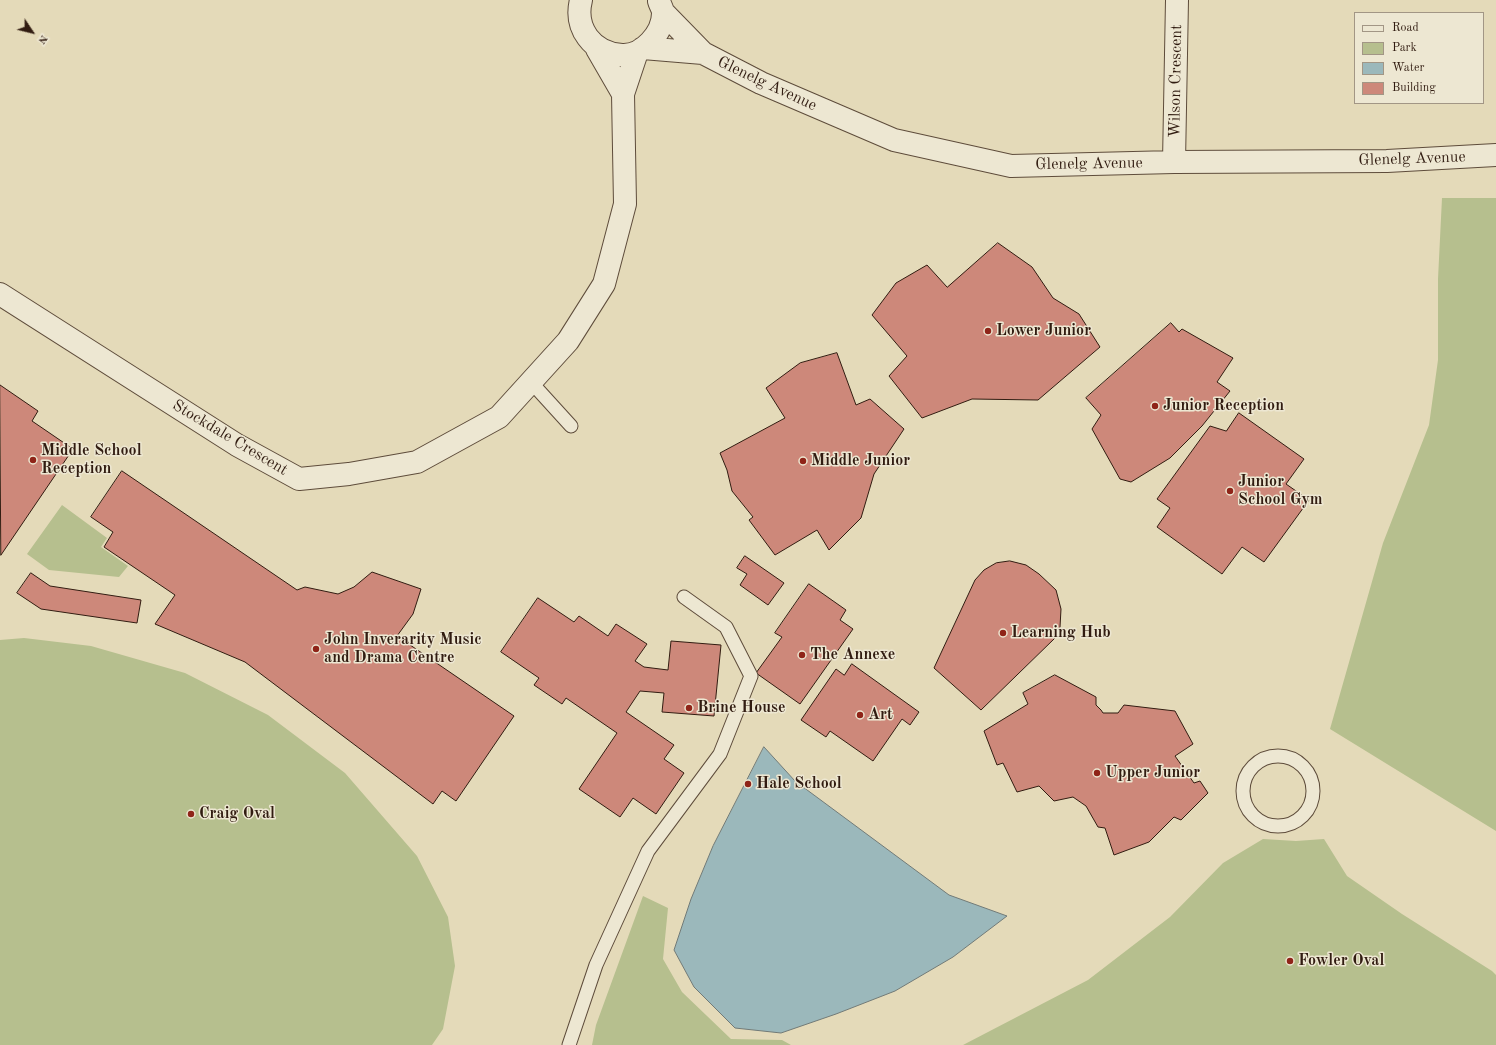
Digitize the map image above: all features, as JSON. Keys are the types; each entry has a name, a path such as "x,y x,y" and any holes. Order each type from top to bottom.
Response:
{"street":[{"name":"Wilson Crescent","path":"1174,162 1177,0"},
{"path":"578,3 578,16 584,35 598,49"},
{"name":"Glenelg Avenue","path":"661,6 703,53 761,83 902,141 1010,166 1174,162 1388,161 1496,155"},
{"name":"Glenelg Avenue","path":"598,49 622,55 640,50 649,44 660,28 661,6"},
{"name":"Stockdale Crescent","path":"598,49 623,94"},
{"name":"Glenelg Avenue","path":"640,50 703,53"},
{"name":"Stockdale Crescent","path":"0,294 237,445 299,479 349,474 417,462 499,417 568,341 604,284 625,204 623,94 640,50"}],"lane":[{"path":"530,382 572,426"},
{"path":"569,1045 596,965 648,851 720,754 751,676 726,627 684,597"},
{"path":"1280,756 1291,758 1302,764 1309,773 1313,785 1313,796 1310,807 1303,817 1282,827 1270,826 1260,822 1251,815 1245,804 1242,793 1244,781 1249,771 1258,762 1268,757 1280,756"}],"green space":[{"path":"1442,198 1496,198 1496,831 1330,729 1383,543 1429,425 1438,360 1438,279"},
{"path":"62,505 107,538 101,547 128,566 119,577 49,570 27,554"},
{"name":"Craig Oval","path":"24,638 91,646 185,673 268,715 345,773 417,856 448,917 455,966 443,1029 432,1045 0,1045 0,640"},
{"name":"Fowler Oval","path":"1263,839 1296,841 1324,839 1347,876 1402,914 1492,971 1496,975 1496,1045 963,1045 1088,980 1170,917 1223,863"},
{"path":"643,896 668,908 663,959 682,992 731,1039 782,1040 791,1045 592,1045 596,1025"}],"water":[{"path":"764,747 795,781 949,895 1007,916 953,957 895,991 781,1033 735,1028 694,987 674,950 691,899 713,846"}],"building":[{"name":"Lower Junior","path":"998,243 1032,267 1053,298 1079,314 1100,347 1038,400 972,399 922,418 889,376 907,356 872,315 896,283 927,265 947,287"},
{"name":"Junior Reception","path":"1171,323 1179,332 1182,329 1233,358 1217,382 1230,391 1202,426 1170,458 1131,482 1120,479 1092,429 1101,415 1086,398"},
{"name":"Middle Junior","path":"837,353 856,405 870,399 904,429 874,474 861,518 829,550 817,530 775,555 749,520 753,517 732,491 727,470 720,453 785,418 766,388 800,363"},
{"name":"Middle School Reception","path":"0,385 38,411 32,421 73,449 1,555"},
{"name":"Junior School Gym","path":"1239,413 1304,459 1286,484 1309,500 1264,562 1242,547 1222,574 1157,527 1170,508 1157,499 1210,426 1226,431"},
{"name":"John Inverarity Music and Drama Centre","path":"122,471 297,590 305,587 338,594 354,587 372,572 421,589 413,614 397,636 514,716 456,801 442,791 433,804 245,662 155,624 175,595 104,547 113,532 91,517"},
{"path":"745,556 784,583 768,605 740,585 747,574 737,568"},
{"name":"Learning Hub","path":"1010,561 1026,565 1039,574 1056,590 1061,609 1060,627 1054,639 981,710 934,668 975,580 984,570 996,563"},
{"path":"31,573 50,586 141,600 137,623 41,609 17,593"},
{"name":"The Annexe","path":"809,584 846,610 840,620 853,629 800,704 756,673 782,637 775,633"},
{"name":"Brine House","path":"538,598 574,622 579,616 608,636 616,624 647,644 635,661 644,667 668,670 671,641 721,645 714,716 662,712 664,693 640,691 626,712 674,745 664,759 684,773 656,814 633,798 620,817 579,789 617,733 566,698 562,704 534,685 539,678 501,652"},
{"name":"Art","path":"852,664 919,712 910,725 902,719 873,761 830,731 826,737 801,720 836,669 844,675"},
{"name":"Upper Junior","path":"1055,675 1096,697 1096,705 1103,713 1118,713 1124,705 1175,711 1193,744 1175,756 1194,783 1200,781 1208,793 1181,820 1174,817 1149,842 1114,855 1105,828 1098,827 1086,806 1073,797 1054,801 1039,786 1017,792 1003,763 997,765 984,731 1028,704 1023,693"}],"place":[{"name":"Lower Junior","path":"988,331"},
{"name":"Junior Reception","path":"1155,406"},
{"name":"Middle School Reception","path":"33,460"},
{"name":"Middle Junior","path":"803,461"},
{"name":"Junior School Gym","path":"1230,491"},
{"name":"Learning Hub","path":"1003,633"},
{"name":"John Inverarity Music and Drama Centre","path":"316,649"},
{"name":"The Annexe","path":"802,655"},
{"name":"Brine House","path":"689,708"},
{"name":"Art","path":"860,715"},
{"name":"Upper Junior","path":"1097,773"},
{"name":"Hale School","path":"748,784"},
{"name":"Craig Oval","path":"191,814"},
{"name":"Fowler Oval","path":"1290,961"}]}
